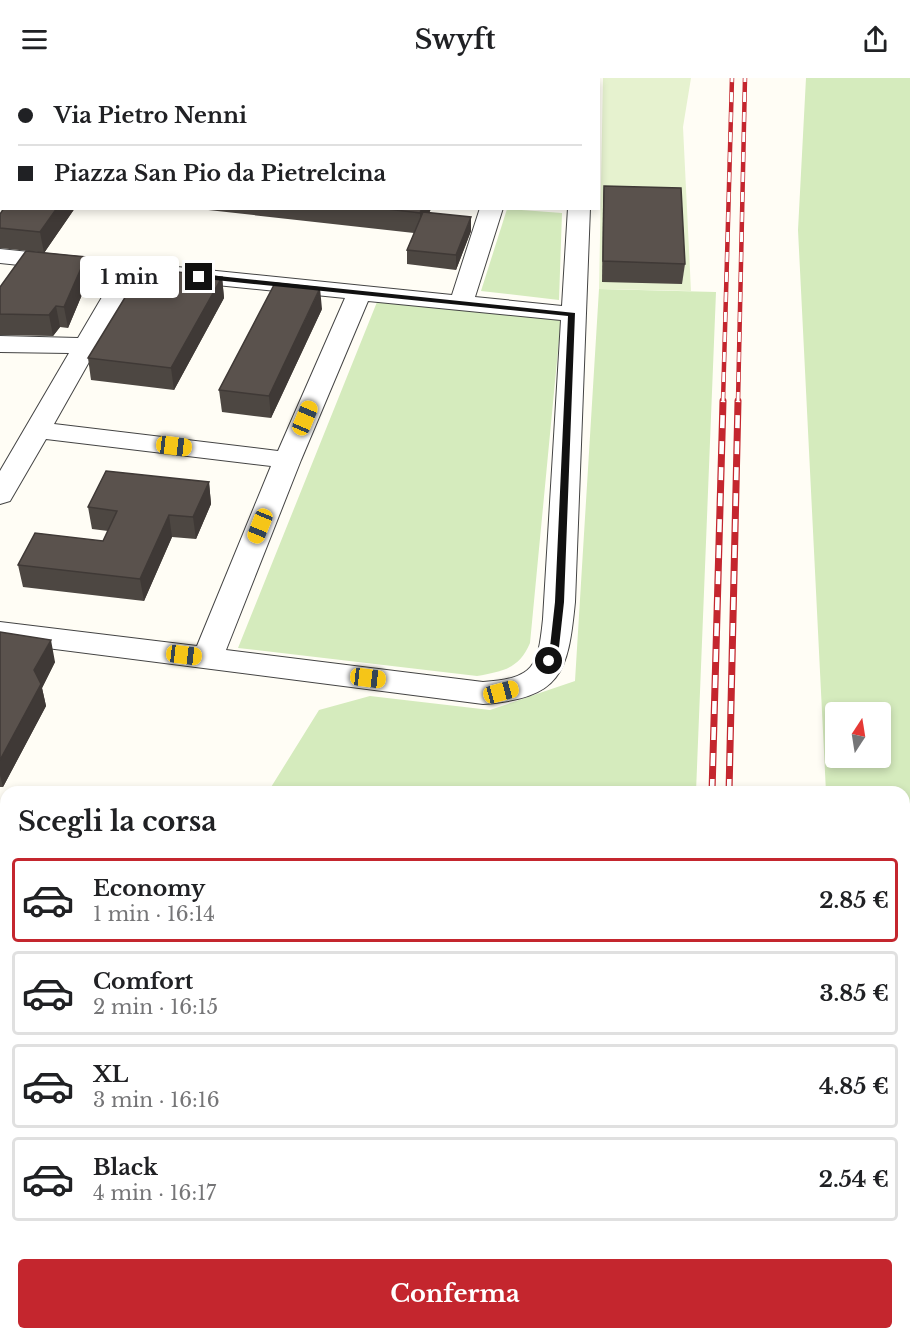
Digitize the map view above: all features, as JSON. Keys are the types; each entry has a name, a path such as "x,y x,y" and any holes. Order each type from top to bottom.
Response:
{"street":[{"path":"461,304 491,210"},
{"path":"0,632 483,693 501,692 521,687 543,674 555,647 560,602 572,314 579,210"},
{"path":"0,256 572,314"},
{"path":"0,495 130,269"},
{"path":"207,658 287,460 359,293"},
{"path":"0,344 87,345"},
{"path":"39,430 287,460"}],"green space":[{"path":"603,78 691,78 683,127 691,291 599,289"},
{"path":"806,78 910,78 910,786 826,786 798,230"},
{"path":"507,210 562,213 559,300 481,291"},
{"path":"599,289 716,292 696,786 272,786 319,710 370,696 490,710 575,681"},
{"path":"377,302 561,319 530,643 526,652 515,664 502,670 477,676 238,648"}],"building":[{"path":"604,186 681,188 685,264 603,261"},
{"path":"3,210 56,210 40,232 0,228 0,214"},
{"path":"395,210 421,210 420,213"},
{"path":"423,212 471,217 456,255 407,250"},
{"path":"26,251 86,257 64,307 56,306 49,315 0,314 0,287"},
{"path":"143,268 222,277 171,368 88,358"},
{"path":"275,283 320,288 269,396 219,390"},
{"path":"106,471 209,482 193,517 169,515 140,579 18,565 35,533 103,541 117,511 88,507"},
{"path":"0,632 51,640 34,670 41,684 0,760"}],"railway":[{"path":"723,402 732,78"},
{"path":"738,402 745,78"},
{"path":"712,786 723,401"},
{"path":"729,786 738,401"}],"route":[{"path":"199,277 572,314 560,602 555,647 549,661"}]}
